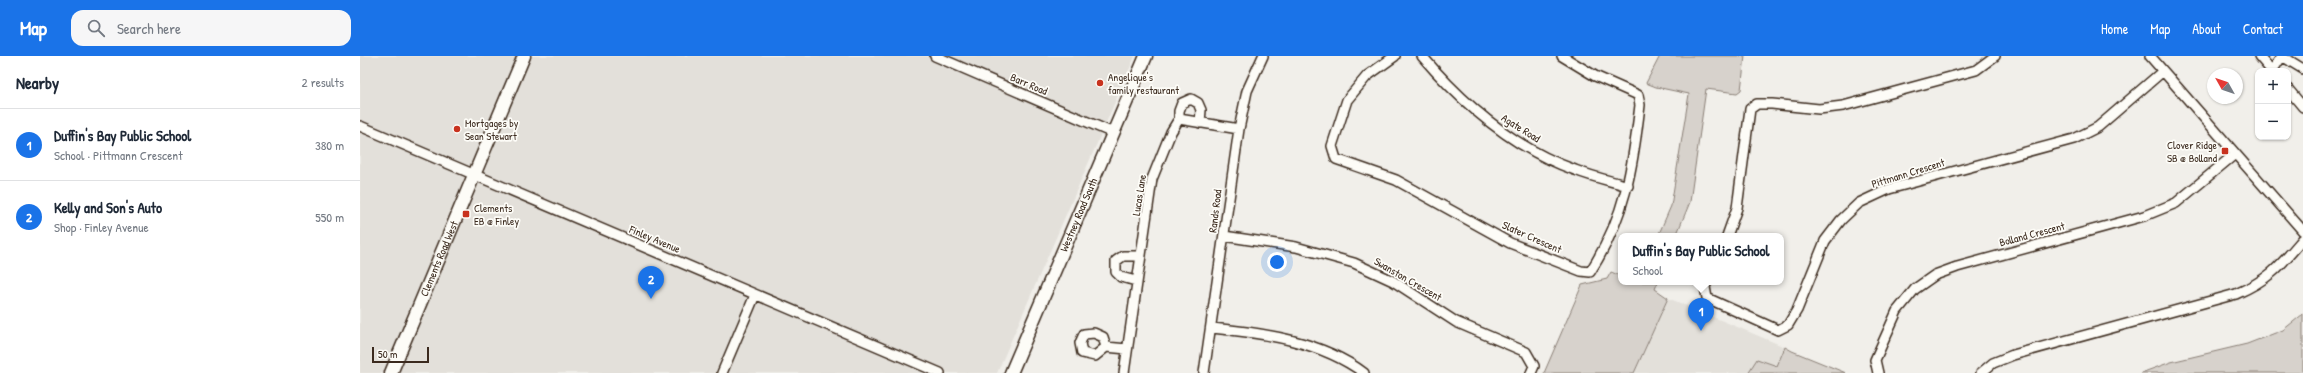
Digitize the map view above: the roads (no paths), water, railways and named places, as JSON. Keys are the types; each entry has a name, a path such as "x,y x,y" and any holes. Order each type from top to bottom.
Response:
{"main road":[{"name":"Clements Road West","path":"391,373 524,56"},
{"name":"Westney Road South","path":"1011,373 1146,56"}],"street":[{"name":"Barr Road","path":"935,56 1113,133"},
{"name":"Rands Road","path":"1204,373 1212,328 1239,129 1247,91 1263,56"},
{"name":"Slater Crescent","path":"1395,56 1367,76 1347,100 1332,146 1336,159 1396,180 1510,243 1581,271 1590,272 1599,258 1628,186 1640,105 1638,95 1594,76 1562,56"},
{"name":"Agate Road","path":"1422,56 1441,79 1473,109 1503,132 1531,149 1574,170 1628,186"},
{"path":"1728,233 1737,208 1750,109 1754,105 1772,104 1818,109 1843,106 1976,70 1995,56"},
{"path":"2150,56 2303,231"},
{"path":"2259,56 2269,68"},
{"path":"2273,68 2282,56 2303,69"},
{"name":"Pittmann Crescent","path":"1706,285 1707,298 1778,330 1788,325 1797,310 1825,241 1841,220 1859,203 1890,189 2074,139 2098,127 2162,71"},
{"path":"2291,93 2303,107"},
{"name":"Lucas Lane","path":"1124,373 1126,349 1152,179 1171,132 1179,119 1179,111 1182,103 1190,99 1198,103 1201,110 1200,123"},
{"path":"1179,119 1239,129"},
{"name":"Finley Avenue","path":"360,126 940,373"},
{"name":"Bolland Crescent","path":"1878,373 1875,360 1897,311 1915,289 1935,275 1957,267 2150,214 2176,203 2235,154"},
{"name":"Swanston Crescent","path":"1224,236 1296,247 1354,262 1393,281 1456,322 1526,352 1534,366 1531,373"},
{"path":"1981,373 1993,363 2013,355 2236,294 2259,284 2276,270 2303,239"},
{"path":"1136,281 1121,277 1116,272 1116,261 1123,256 1141,256"},
{"path":"722,373 755,295"},
{"path":"1212,328 1276,337 1302,343 1353,365 1364,373"},
{"path":"1106,347 1126,349"}],"place":[{"name":"Angelique's family restaurant","path":"1100,83"},
{"name":"Mortgages by Sean Stewart","path":"457,129"},
{"name":"Clover Ridge SB @ Bolland","path":"2225,151"},
{"name":"Clements EB @ Finley","path":"466,214"},
{"name":"Kelly and Son's Auto","path":"651,299"},
{"name":"Duffin's Bay Public School","path":"1701,331"}]}
